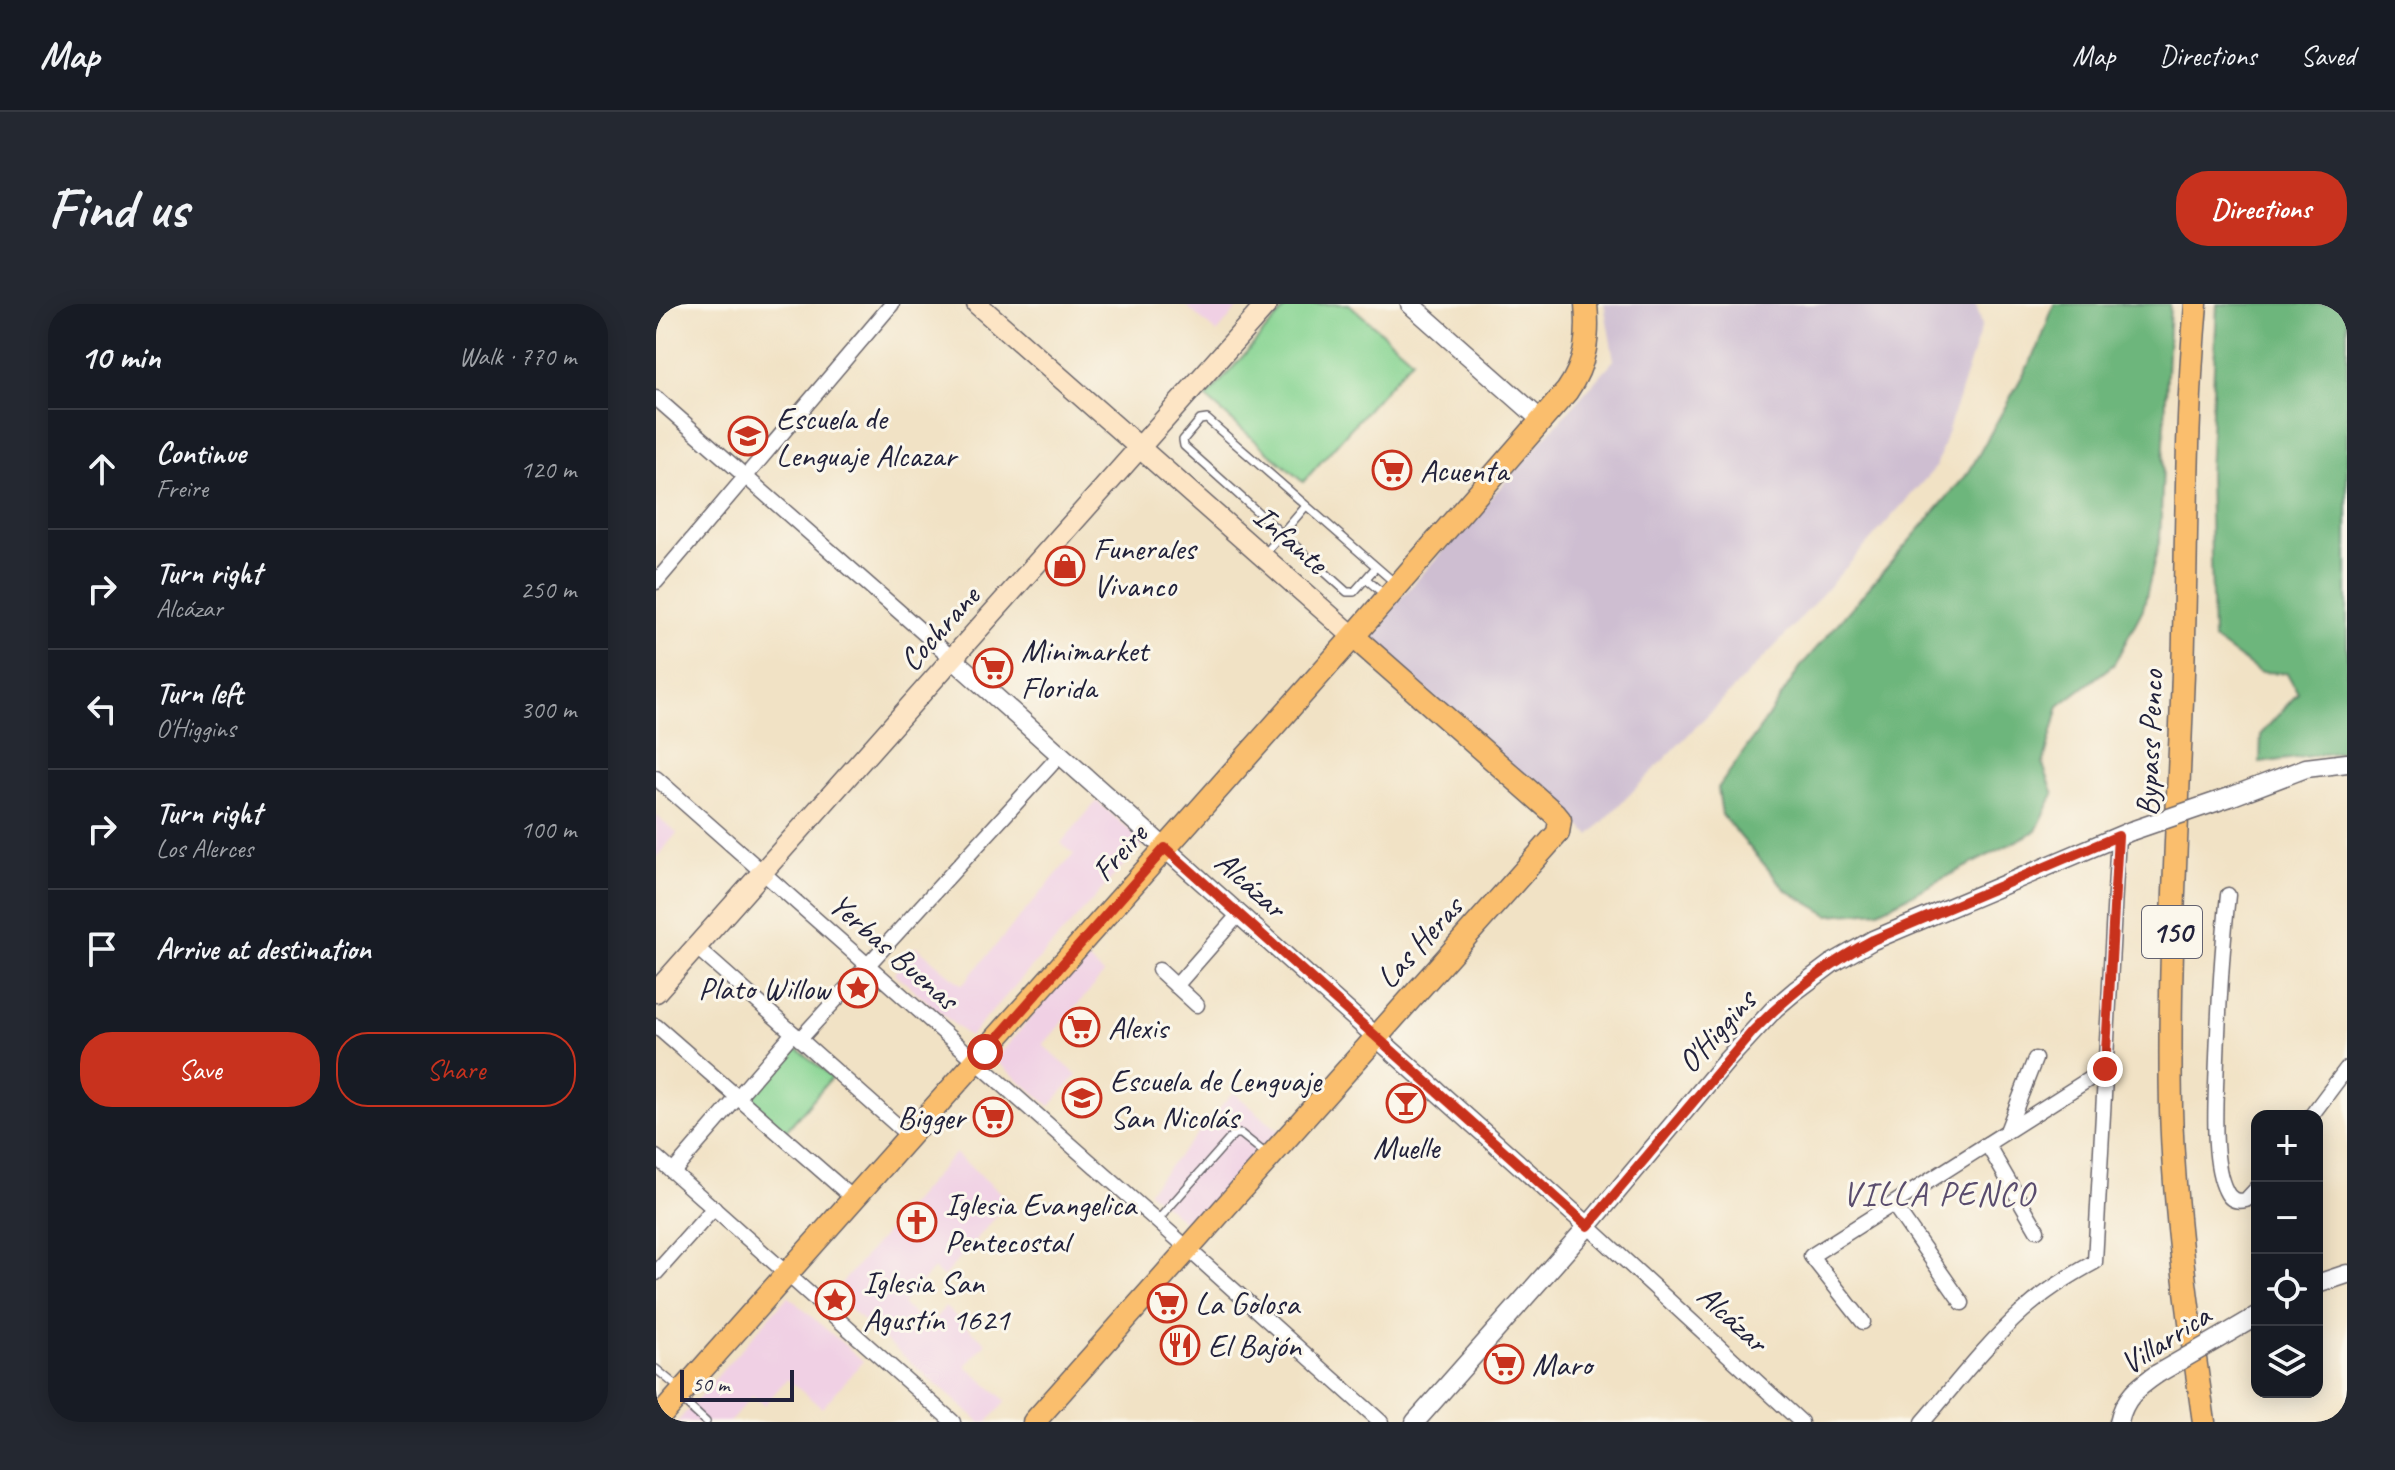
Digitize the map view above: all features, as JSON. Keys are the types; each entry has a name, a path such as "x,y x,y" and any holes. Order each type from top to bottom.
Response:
{"main road":[{"name":"Infante","path":"977,304 1555,814 1560,824"},
{"name":"Cochrane","path":"656,992 1267,304"},
{"name":"Freire","path":"656,1421 1354,637 1567,391 1580,370 1587,345 1586,304"},
{"name":"Bypass Penco","path":"2196,304 2189,427 2170,1046 2179,1241 2204,1422"},
{"name":"Las Heras","path":"1034,1422 1556,836 1560,824"}],"street":[{"path":"656,582 892,304"},
{"path":"1410,304 1541,420"},
{"name":"Alcázar","path":"656,398 1061,754 1588,1226 1801,1422"},
{"path":"673,1172 738,1097 868,966 1061,754"},
{"name":"O'Higgins","path":"1415,1422 1588,1226 1753,1031 1815,975 1873,940 2124,833 2306,768 2347,763"},
{"name":"Yerbas Buenas","path":"656,778 1381,1422"},
{"path":"1923,1422 2022,1312 2059,1282 2095,1262 2105,1069 2124,833"},
{"path":"2228,895 2219,1005 2216,1141 2227,1193 2233,1199 2242,1201 2251,1194"},
{"path":"1176,986 1239,914"},
{"path":"696,947 909,1136"},
{"path":"1159,970 1197,1005"},
{"path":"656,1026 854,1199"},
{"path":"2007,1131 2035,1059"},
{"path":"2316,1110 2347,1068"},
{"path":"1863,1322 1811,1256 2105,1069"},
{"path":"1987,1144 2037,1230"},
{"path":"656,1157 953,1422"},
{"path":"1893,1204 1962,1303"},
{"path":"656,1273 714,1208"},
{"path":"2323,1282 2347,1274"},
{"name":"Villarrica","path":"2119,1422 2130,1394 2157,1374 2251,1320"}],"lane":[{"path":"1376,567 1354,592 1347,592 1184,446 1183,440 1200,420 1207,419 1376,567 1393,592"},
{"path":"1262,557 1306,506"},
{"path":"1366,579 1393,592"},
{"path":"1157,1221 1234,1134 1241,1134 1271,1158"},
{"path":"656,1369 706,1422"}],"shaded area":[{"path":"1184,304 1241,304 1217,333"},
{"path":"1604,304 1976,304 1982,325 1936,467 1782,639 1590,835 1366,637 1614,360"},
{"path":"1097,801 1144,843 969,1037 894,973 916,946 962,985 1074,854 1061,843"},
{"path":"656,815 677,833 656,858"},
{"path":"1083,956 1104,974 1043,1045 1077,1075 1050,1106 995,1060"},
{"path":"1233,1092 1279,1131 1194,1230 1148,1191"},
{"path":"955,1153 1010,1201 943,1277 933,1269 902,1304 928,1327 945,1307 986,1343 966,1366 1006,1401 988,1422 980,1422 832,1294"},
{"path":"788,1296 863,1361 822,1408 787,1379 764,1405 752,1396 730,1422 677,1422"}],"green space":[{"path":"1289,304 1349,304 1412,359 1303,482 1206,398"},
{"path":"2054,304 2170,304 2160,538 2143,609 2114,664 2059,706 2043,765 2054,794 2036,831 1879,911 1829,915 1786,890 1722,815 1718,788 1801,666 1969,472 2039,346"},
{"path":"2217,304 2347,304 2347,751 2260,763 2261,734 2298,693 2287,673 2259,672 2213,639 2209,475"},
{"path":"793,1045 832,1077 785,1132 745,1098"}],"place":[{"name":"Escuela de Lenguaje Alcazar","path":"748,436"},
{"name":"Acuenta","path":"1392,470"},
{"name":"Funerales Vivanco","path":"1065,566"},
{"name":"Minimarket Florida","path":"993,668"},
{"name":"Plato Willow","path":"858,988"},
{"name":"Alexis","path":"1080,1027"},
{"name":"Escuela de Lenguaje San Nicolás","path":"1082,1098"},
{"name":"Muelle","path":"1406,1103"},
{"name":"Bigger","path":"993,1117"},
{"name":"Iglesia Evangelica Pentecostal","path":"917,1222"},
{"name":"Iglesia San Agustín 1621","path":"835,1300"},
{"name":"La Golosa","path":"1167,1303"},
{"name":"El Bajón","path":"1180,1345"},
{"name":"Maro","path":"1504,1364"}],"district":[{"name":"VILLA PENCO","path":"1939,1193"}],"route":[{"path":"985,1052 1165,848 1588,1226 1753,1031 1815,975 1873,940 2118,836 2105,1069"}]}
